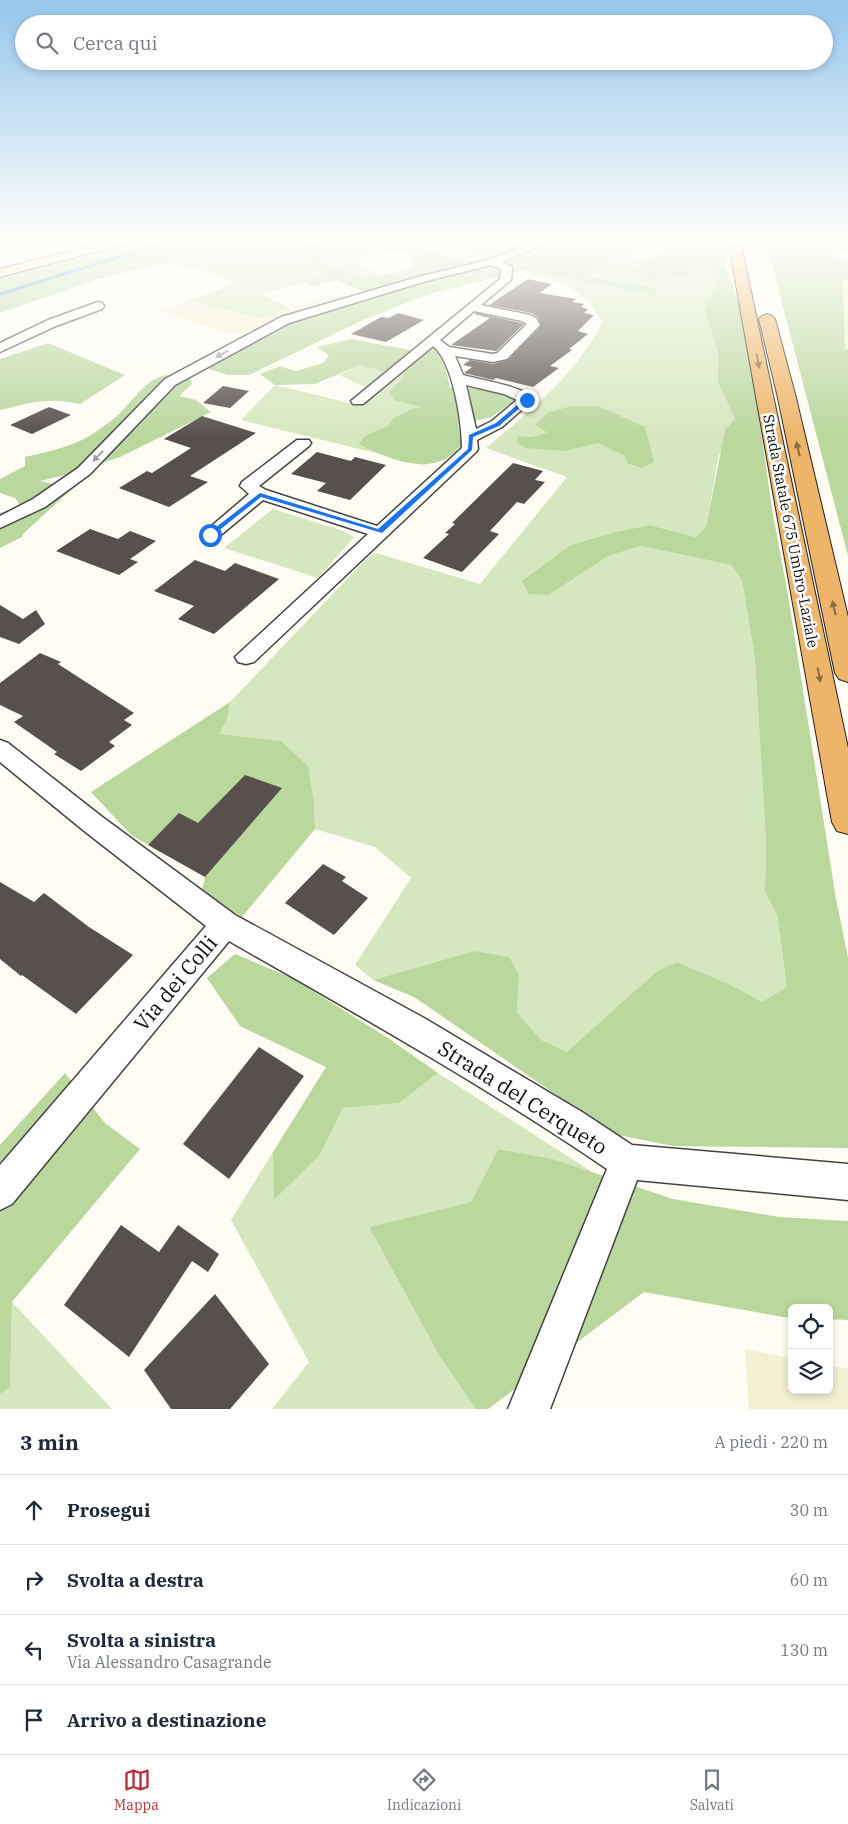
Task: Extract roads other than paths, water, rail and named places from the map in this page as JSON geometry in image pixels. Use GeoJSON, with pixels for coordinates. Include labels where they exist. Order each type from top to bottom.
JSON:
{"type":"FeatureCollection","features":[{"type":"Feature","properties":{"kind":"highway","name":"Strada Statale 675 Umbro-Laziale"},"geometry":{"type":"LineString","coordinates":[[747,306],[848,822]]}},
{"type":"Feature","properties":{"kind":"highway","name":"Strada Statale 675 Umbro-Laziale"},"geometry":{"type":"LineString","coordinates":[[764,306],[787,398],[848,673]]}},
{"type":"Feature","properties":{"kind":"street"},"geometry":{"type":"LineString","coordinates":[[0,348],[52,323],[98,306]]}},
{"type":"Feature","properties":{"kind":"street"},"geometry":{"type":"LineString","coordinates":[[0,523],[39,503],[84,471],[170,382],[285,320],[333,306]]}},
{"type":"Feature","properties":{"kind":"street"},"geometry":{"type":"LineString","coordinates":[[358,401],[438,345],[471,307],[526,318],[532,321],[534,325],[502,356],[494,358],[438,345]]}},
{"type":"Feature","properties":{"kind":"street"},"geometry":{"type":"LineString","coordinates":[[246,657],[470,449],[471,436],[456,378],[438,345]]}},
{"type":"Feature","properties":{"kind":"street"},"geometry":{"type":"LineString","coordinates":[[456,378],[508,391],[527,400],[498,424],[471,436]]}},
{"type":"Feature","properties":{"kind":"street"},"geometry":{"type":"LineString","coordinates":[[303,443],[248,486],[260,494],[379,532]]}},
{"type":"Feature","properties":{"kind":"street"},"geometry":{"type":"LineString","coordinates":[[210,535],[260,494]]}},
{"type":"Feature","properties":{"kind":"street","name":"Via dei Colli"},"geometry":{"type":"LineString","coordinates":[[0,749],[100,829],[225,924],[0,1192]]}},
{"type":"Feature","properties":{"kind":"street","name":"Strada del Cerqueto"},"geometry":{"type":"LineString","coordinates":[[225,924],[413,1029],[570,1124],[627,1162],[848,1182]]}},
{"type":"Feature","properties":{"kind":"street"},"geometry":{"type":"LineString","coordinates":[[529,1409],[627,1162]]}}]}
